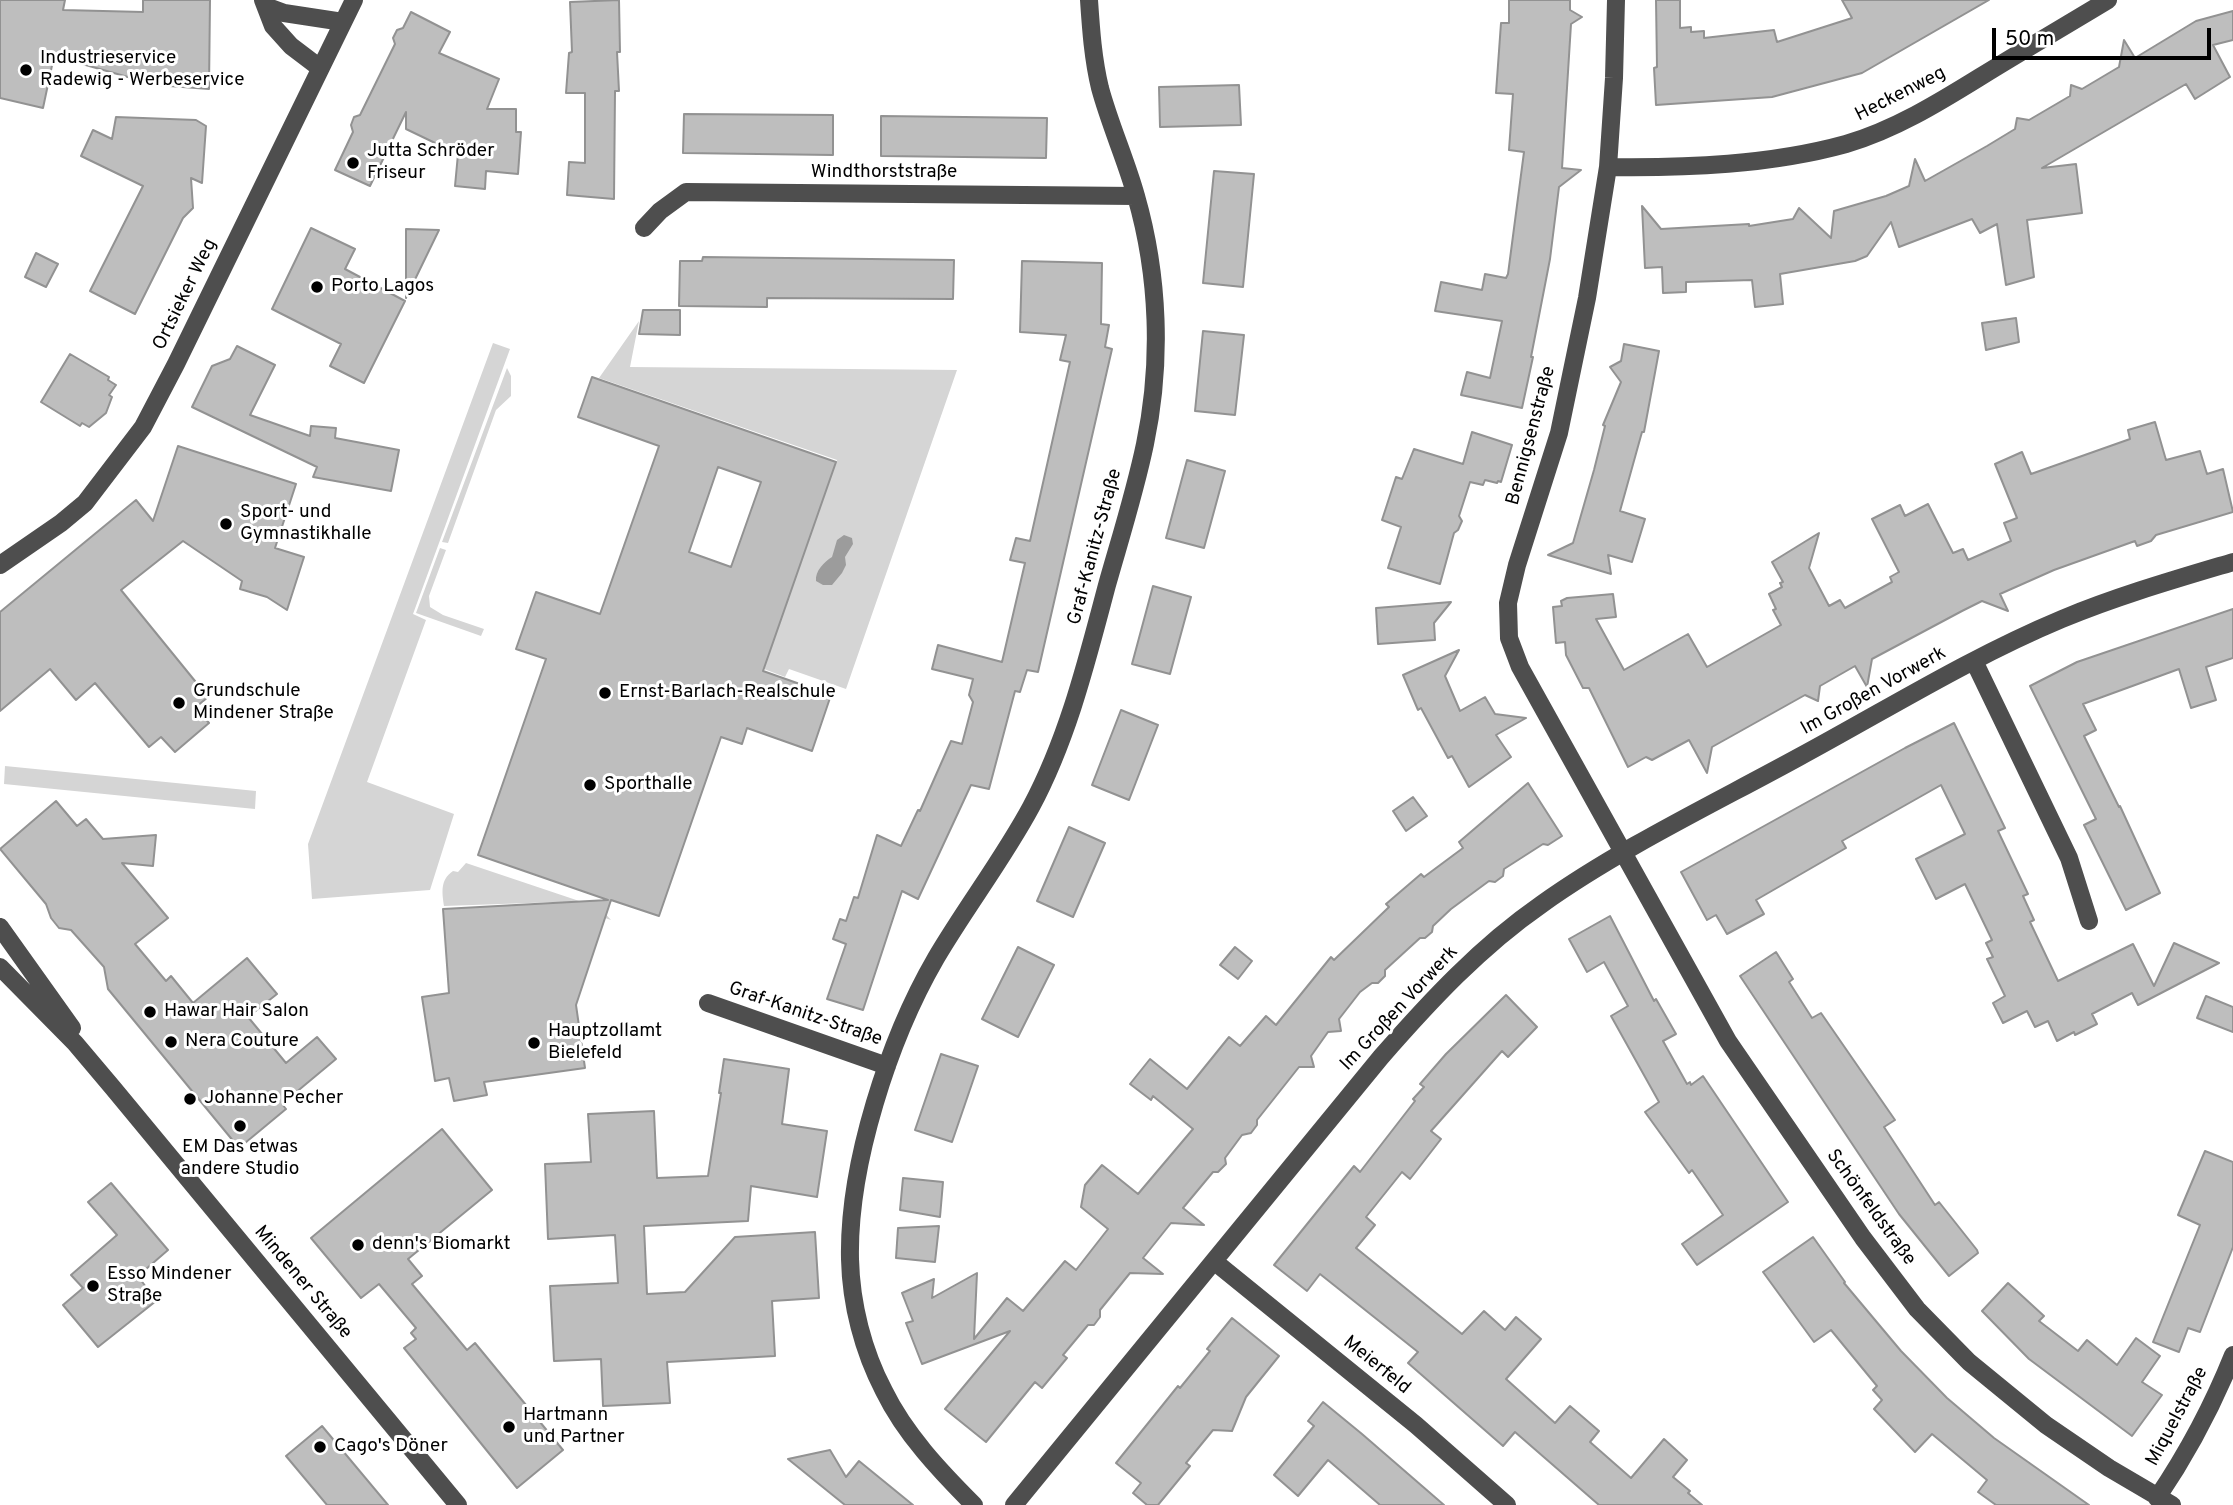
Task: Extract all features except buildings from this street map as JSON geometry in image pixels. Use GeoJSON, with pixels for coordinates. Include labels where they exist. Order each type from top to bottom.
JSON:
{"type":"FeatureCollection","features":[{"type":"Feature","properties":{"kind":"street","name":"Ortsieker Weg"},"geometry":{"type":"LineString","coordinates":[[0,565],[85,503],[143,427],[354,0]]}},
{"type":"Feature","properties":{"kind":"street","name":"Graf-Kanitz-Straße"},"geometry":{"type":"LineString","coordinates":[[974,1505],[905,1427],[883,1391],[855,1310],[850,1259],[854,1202],[866,1136],[887,1066],[902,1028],[934,961],[1031,807],[1057,750],[1080,686],[1145,443],[1157,346],[1154,291],[1136,196],[1100,88],[1091,39],[1089,0]]}},
{"type":"Feature","properties":{"kind":"street","name":"Bennigsenstraße"},"geometry":{"type":"LineString","coordinates":[[1616,0],[1608,167],[1587,298],[1559,433],[1517,565],[1508,603],[1509,638],[1520,667],[1623,854]]}},
{"type":"Feature","properties":{"kind":"street","name":"Heckenweg"},"geometry":{"type":"LineString","coordinates":[[1608,167],[1743,162],[1794,156],[1848,143],[1892,126],[1934,105],[2108,0]]}},
{"type":"Feature","properties":{"kind":"street"},"geometry":{"type":"LineString","coordinates":[[266,4],[284,13],[343,22]]}},
{"type":"Feature","properties":{"kind":"street"},"geometry":{"type":"LineString","coordinates":[[266,4],[273,26],[291,46],[320,68]]}},
{"type":"Feature","properties":{"kind":"street","name":"Windthorststraße"},"geometry":{"type":"LineString","coordinates":[[644,228],[660,211],[686,192],[1136,196]]}},
{"type":"Feature","properties":{"kind":"street","name":"Im Großen Vorwerk"},"geometry":{"type":"LineString","coordinates":[[1014,1505],[1381,1057],[1442,989],[1494,941],[1542,903],[1623,854],[1974,662],[2062,619],[2163,583],[2233,562]]}},
{"type":"Feature","properties":{"kind":"street","name":"Im Großen Vorwerk"},"geometry":{"type":"LineString","coordinates":[[1974,662],[2069,858],[2089,921]]}},
{"type":"Feature","properties":{"kind":"street","name":"Schönfeldstraße"},"geometry":{"type":"LineString","coordinates":[[1623,854],[1728,1041],[1863,1238],[1917,1309],[1969,1362],[2046,1426],[2165,1501]]}},
{"type":"Feature","properties":{"kind":"street","name":"Mindener Straße"},"geometry":{"type":"LineString","coordinates":[[0,927],[113,1088]]}},
{"type":"Feature","properties":{"kind":"street","name":"Mindener Straße"},"geometry":{"type":"LineString","coordinates":[[0,967],[75,1043],[458,1505]]}},
{"type":"Feature","properties":{"kind":"street","name":"Graf-Kanitz-Straße"},"geometry":{"type":"LineString","coordinates":[[708,1003],[887,1066]]}},
{"type":"Feature","properties":{"kind":"street","name":"Meierfeld"},"geometry":{"type":"LineString","coordinates":[[1215,1262],[1416,1425],[1507,1505]]}},
{"type":"Feature","properties":{"kind":"street","name":"Miquelstraße"},"geometry":{"type":"LineString","coordinates":[[2165,1501],[2181,1462],[2216,1398],[2233,1354]]}},
{"type":"Feature","properties":{"kind":"shaded area"},"geometry":{"type":"Polygon","coordinates":[[[639,321],[630,367],[957,370],[846,689],[789,669],[785,677],[764,669],[837,460],[599,378],[639,321]]]}},
{"type":"Feature","properties":{"kind":"shaded area"},"geometry":{"type":"Polygon","coordinates":[[[493,343],[510,349],[413,614],[426,620],[367,782],[454,814],[430,890],[312,899],[308,844],[493,343]]]}},
{"type":"Feature","properties":{"kind":"shaded area"},"geometry":{"type":"Polygon","coordinates":[[[507,368],[511,376],[511,396],[496,410],[448,543],[442,542],[507,368]]]}},
{"type":"Feature","properties":{"kind":"shaded area"},"geometry":{"type":"Polygon","coordinates":[[[844,535],[852,538],[853,544],[845,557],[846,565],[832,585],[823,585],[816,581],[817,574],[823,564],[832,557],[837,540],[844,535]]]}},
{"type":"Feature","properties":{"kind":"shaded area"},"geometry":{"type":"Polygon","coordinates":[[[440,548],[446,550],[429,596],[430,607],[443,615],[484,629],[481,636],[416,613],[440,548]]]}},
{"type":"Feature","properties":{"kind":"shaded area"},"geometry":{"type":"Polygon","coordinates":[[[5,766],[256,791],[255,809],[4,784],[5,766]]]}},
{"type":"Feature","properties":{"kind":"shaded area"},"geometry":{"type":"Polygon","coordinates":[[[466,863],[600,908],[611,920],[557,902],[444,906],[446,878],[453,871],[458,872],[466,863]]]}},
{"type":"Feature","properties":{"kind":"place","name":"Industrieservice Radewig - Werbeservice"},"geometry":{"type":"Point","coordinates":[26,70]}},
{"type":"Feature","properties":{"kind":"place","name":"Jutta Schröder Friseur"},"geometry":{"type":"Point","coordinates":[353,163]}},
{"type":"Feature","properties":{"kind":"place","name":"Porto Lagos"},"geometry":{"type":"Point","coordinates":[317,287]}},
{"type":"Feature","properties":{"kind":"place","name":"Sport- und Gymnastikhalle"},"geometry":{"type":"Point","coordinates":[226,524]}},
{"type":"Feature","properties":{"kind":"place","name":"Ernst-Barlach-Realschule"},"geometry":{"type":"Point","coordinates":[605,693]}},
{"type":"Feature","properties":{"kind":"place","name":"Grundschule Mindener Straße"},"geometry":{"type":"Point","coordinates":[179,703]}},
{"type":"Feature","properties":{"kind":"place","name":"Sporthalle"},"geometry":{"type":"Point","coordinates":[590,785]}},
{"type":"Feature","properties":{"kind":"place","name":"Hawar Hair Salon"},"geometry":{"type":"Point","coordinates":[150,1012]}},
{"type":"Feature","properties":{"kind":"place","name":"Nera Couture"},"geometry":{"type":"Point","coordinates":[171,1042]}},
{"type":"Feature","properties":{"kind":"place","name":"Hauptzollamt Bielefeld"},"geometry":{"type":"Point","coordinates":[534,1043]}},
{"type":"Feature","properties":{"kind":"place","name":"Johanne Pecher"},"geometry":{"type":"Point","coordinates":[190,1099]}},
{"type":"Feature","properties":{"kind":"place","name":"EM Das etwas andere Studio"},"geometry":{"type":"Point","coordinates":[240,1126]}},
{"type":"Feature","properties":{"kind":"place","name":"denn's Biomarkt"},"geometry":{"type":"Point","coordinates":[358,1245]}},
{"type":"Feature","properties":{"kind":"place","name":"Esso Mindener Straße"},"geometry":{"type":"Point","coordinates":[93,1286]}},
{"type":"Feature","properties":{"kind":"place","name":"Hartmann und Partner"},"geometry":{"type":"Point","coordinates":[509,1427]}},
{"type":"Feature","properties":{"kind":"place","name":"Cago's Döner"},"geometry":{"type":"Point","coordinates":[320,1447]}}]}
